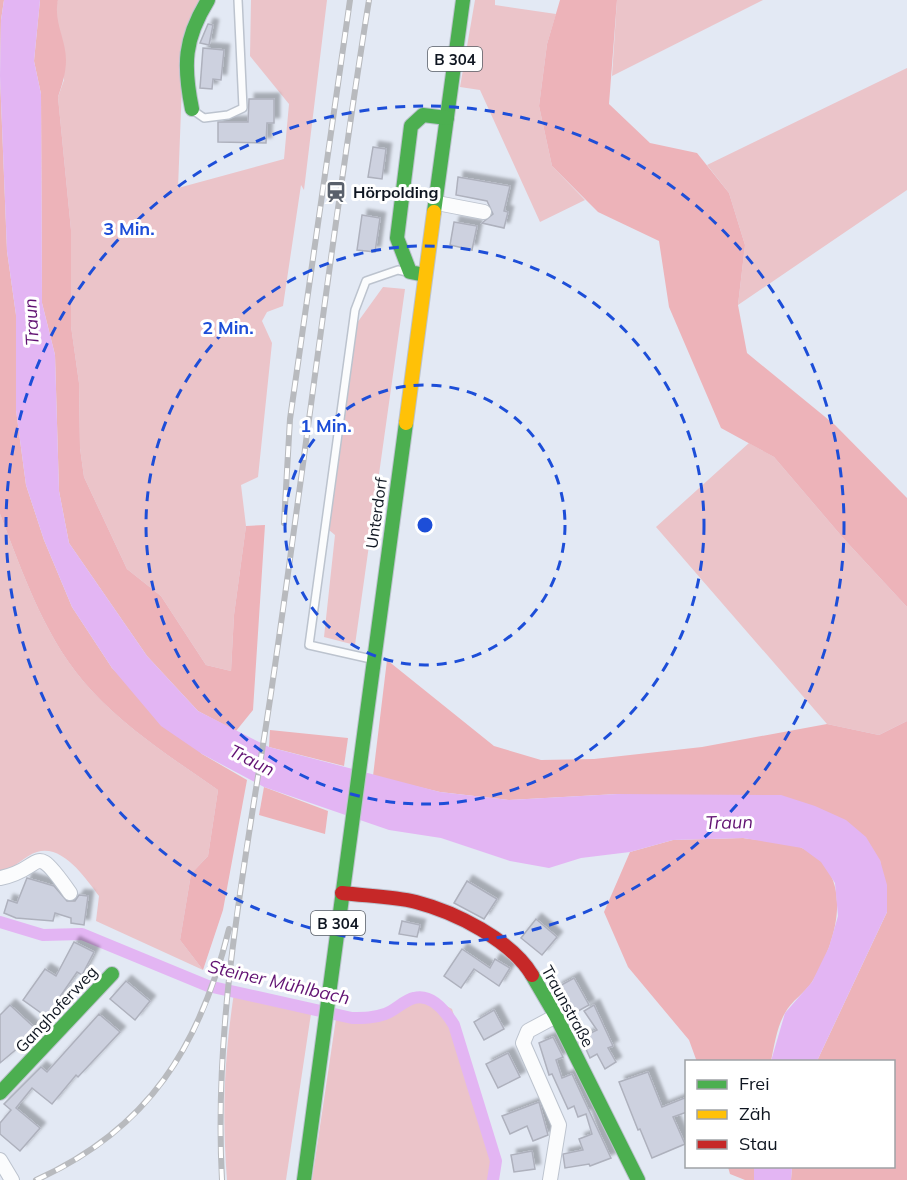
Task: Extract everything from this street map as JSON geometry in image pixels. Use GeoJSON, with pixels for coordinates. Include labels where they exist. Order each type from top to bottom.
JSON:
{"type":"FeatureCollection","features":[{"type":"Feature","properties":{"kind":"main road"},"geometry":{"type":"LineString","coordinates":[[192,109],[186,82],[186,54],[192,25],[208,0]]}},
{"type":"Feature","properties":{"kind":"main road","name":"Unterdorf"},"geometry":{"type":"LineString","coordinates":[[342,893],[463,0]]}},
{"type":"Feature","properties":{"kind":"main road"},"geometry":{"type":"LineString","coordinates":[[425,275],[410,272],[397,238],[411,126],[423,115],[447,118]]}},
{"type":"Feature","properties":{"kind":"main road","name":"Traunstraße"},"geometry":{"type":"LineString","coordinates":[[342,893],[414,902],[447,913],[502,943],[525,964],[556,1016],[638,1180]]}},
{"type":"Feature","properties":{"kind":"main road","name":"B 304"},"geometry":{"type":"LineString","coordinates":[[304,1180],[342,893]]}},
{"type":"Feature","properties":{"kind":"main road","name":"Ganghoferweg"},"geometry":{"type":"LineString","coordinates":[[0,1093],[112,974]]}},
{"type":"Feature","properties":{"kind":"street"},"geometry":{"type":"LineString","coordinates":[[437,203],[484,212]]}},
{"type":"Feature","properties":{"kind":"street"},"geometry":{"type":"LineString","coordinates":[[0,878],[35,861],[42,860],[52,867],[70,893]]}},
{"type":"Feature","properties":{"kind":"street"},"geometry":{"type":"LineString","coordinates":[[550,1180],[559,1125],[523,1043],[528,1031],[556,1016]]}},
{"type":"Feature","properties":{"kind":"street"},"geometry":{"type":"LineString","coordinates":[[0,1160],[12,1180]]}},
{"type":"Feature","properties":{"kind":"lane"},"geometry":{"type":"LineString","coordinates":[[192,109],[204,118],[228,115],[243,108],[238,0]]}},
{"type":"Feature","properties":{"kind":"lane"},"geometry":{"type":"LineString","coordinates":[[373,659],[309,645],[355,310],[366,281],[398,270],[410,272]]}},
{"type":"Feature","properties":{"kind":"shaded area"},"geometry":{"type":"Polygon","coordinates":[[[0,0],[4,0],[1,20],[0,76],[0,0]]]}},
{"type":"Feature","properties":{"kind":"shaded area"},"geometry":{"type":"Polygon","coordinates":[[[40,0],[58,0],[58,23],[66,60],[58,97],[71,230],[71,326],[79,383],[80,448],[84,477],[127,569],[161,596],[206,665],[231,671],[234,615],[246,526],[265,525],[253,710],[236,731],[198,711],[147,656],[69,543],[59,491],[55,355],[42,303],[41,94],[34,61],[40,0]]]}},
{"type":"Feature","properties":{"kind":"shaded area"},"geometry":{"type":"Polygon","coordinates":[[[58,0],[206,0],[184,33],[178,188],[284,159],[289,104],[250,56],[251,0],[327,0],[304,190],[301,185],[283,306],[267,312],[262,321],[272,343],[258,477],[241,485],[246,526],[234,615],[231,671],[206,665],[161,596],[127,569],[84,477],[80,448],[79,383],[71,326],[71,230],[58,97],[64,80],[55,10],[58,0]]]}},
{"type":"Feature","properties":{"kind":"shaded area"},"geometry":{"type":"Polygon","coordinates":[[[475,0],[495,0],[495,5],[556,14],[547,44],[539,106],[552,166],[585,200],[540,222],[480,90],[460,87],[475,0]]]}},
{"type":"Feature","properties":{"kind":"shaded area"},"geometry":{"type":"Polygon","coordinates":[[[560,0],[617,0],[609,104],[650,143],[697,153],[729,193],[745,245],[738,305],[747,353],[835,425],[907,498],[907,607],[844,539],[774,457],[721,428],[669,307],[659,241],[598,212],[552,166],[539,106],[547,44],[560,0]]]}},
{"type":"Feature","properties":{"kind":"shaded area"},"geometry":{"type":"Polygon","coordinates":[[[617,0],[763,0],[612,76],[617,0]]]}},
{"type":"Feature","properties":{"kind":"shaded area"},"geometry":{"type":"Polygon","coordinates":[[[907,68],[907,190],[738,305],[745,245],[729,193],[707,165],[907,68]]]}},
{"type":"Feature","properties":{"kind":"shaded area"},"geometry":{"type":"Polygon","coordinates":[[[0,76],[7,251],[16,315],[16,410],[26,485],[44,540],[72,607],[112,668],[202,754],[247,780],[223,910],[203,970],[180,940],[191,874],[208,856],[218,790],[152,744],[121,719],[76,672],[49,630],[0,514],[0,76]]]}},
{"type":"Feature","properties":{"kind":"shaded area"},"geometry":{"type":"Polygon","coordinates":[[[383,287],[405,289],[355,645],[324,637],[335,535],[329,530],[357,323],[383,287]]]}},
{"type":"Feature","properties":{"kind":"shaded area"},"geometry":{"type":"Polygon","coordinates":[[[749,443],[774,457],[844,539],[907,607],[907,721],[879,735],[827,724],[656,527],[749,443]]]}},
{"type":"Feature","properties":{"kind":"shaded area"},"geometry":{"type":"Polygon","coordinates":[[[0,514],[49,630],[76,672],[121,719],[152,744],[218,790],[208,856],[191,874],[180,940],[203,970],[96,921],[99,896],[73,865],[56,853],[37,852],[0,874],[0,514]]]}},
{"type":"Feature","properties":{"kind":"shaded area"},"geometry":{"type":"Polygon","coordinates":[[[387,660],[494,746],[541,760],[594,759],[702,747],[827,724],[879,735],[907,721],[907,1180],[791,1180],[792,1168],[895,1168],[895,1060],[817,1060],[887,912],[880,860],[617,794],[509,800],[440,792],[373,776],[387,660]]]}},
{"type":"Feature","properties":{"kind":"shaded area"},"geometry":{"type":"Polygon","coordinates":[[[270,730],[348,738],[344,766],[269,747],[270,730]]]}},
{"type":"Feature","properties":{"kind":"shaded area"},"geometry":{"type":"Polygon","coordinates":[[[264,787],[328,811],[325,834],[259,815],[264,787]]]}},
{"type":"Feature","properties":{"kind":"shaded area"},"geometry":{"type":"Polygon","coordinates":[[[743,838],[796,845],[819,859],[830,874],[836,891],[837,910],[829,948],[812,982],[782,1018],[771,1060],[696,1060],[689,1040],[628,967],[604,912],[630,852],[673,840],[743,838]]]}},
{"type":"Feature","properties":{"kind":"shaded area"},"geometry":{"type":"Polygon","coordinates":[[[234,993],[312,1007],[286,1180],[227,1180],[225,1086],[234,993]]]}},
{"type":"Feature","properties":{"kind":"shaded area"},"geometry":{"type":"Polygon","coordinates":[[[424,994],[452,1009],[499,1163],[492,1180],[312,1180],[337,1012],[380,1014],[407,997],[424,994]]]}},
{"type":"Feature","properties":{"kind":"shaded area"},"geometry":{"type":"Polygon","coordinates":[[[728,1168],[754,1168],[754,1180],[745,1180],[730,1174],[728,1168]]]}},
{"type":"Feature","properties":{"kind":"water","name":"Traun"},"geometry":{"type":"Polygon","coordinates":[[[4,0],[40,0],[34,61],[41,94],[42,303],[55,355],[59,491],[69,543],[147,656],[198,711],[269,747],[440,792],[509,800],[617,794],[781,795],[815,806],[846,820],[866,837],[880,860],[887,885],[887,912],[817,1060],[771,1060],[785,1013],[812,982],[829,947],[838,916],[835,883],[821,862],[802,848],[743,838],[673,840],[630,852],[581,858],[549,868],[510,861],[441,838],[389,830],[264,787],[202,754],[161,726],[112,668],[72,607],[44,540],[26,485],[16,410],[16,315],[7,251],[0,76],[1,20],[4,0]]]}},
{"type":"Feature","properties":{"kind":"water"},"geometry":{"type":"Polygon","coordinates":[[[754,1168],[792,1168],[791,1180],[754,1180],[754,1168]]]}},
{"type":"Feature","properties":{"kind":"building"},"geometry":{"type":"Polygon","coordinates":[[[208,24],[213,25],[209,45],[200,43],[208,24]]]}},
{"type":"Feature","properties":{"kind":"building"},"geometry":{"type":"Polygon","coordinates":[[[203,48],[224,50],[221,80],[213,79],[212,89],[200,88],[203,48]]]}},
{"type":"Feature","properties":{"kind":"building"},"geometry":{"type":"Polygon","coordinates":[[[249,99],[274,99],[274,123],[267,123],[266,143],[218,142],[218,122],[248,122],[249,99]]]}},
{"type":"Feature","properties":{"kind":"building","name":"Hörpolding"},"geometry":{"type":"Polygon","coordinates":[[[373,147],[386,149],[382,179],[368,177],[373,147]]]}},
{"type":"Feature","properties":{"kind":"building"},"geometry":{"type":"Polygon","coordinates":[[[458,177],[510,186],[504,211],[508,212],[504,228],[482,223],[493,214],[487,201],[456,195],[458,177]]]}},
{"type":"Feature","properties":{"kind":"building"},"geometry":{"type":"Polygon","coordinates":[[[362,215],[380,218],[375,252],[357,250],[362,215]]]}},
{"type":"Feature","properties":{"kind":"building"},"geometry":{"type":"Polygon","coordinates":[[[454,222],[477,226],[472,250],[450,245],[454,222]]]}},
{"type":"Feature","properties":{"kind":"building"},"geometry":{"type":"Polygon","coordinates":[[[27,878],[54,886],[67,901],[75,901],[79,895],[88,896],[84,925],[71,923],[71,918],[55,913],[53,921],[16,918],[4,913],[8,900],[17,903],[27,878]]]}},
{"type":"Feature","properties":{"kind":"building"},"geometry":{"type":"Polygon","coordinates":[[[467,881],[497,899],[484,919],[454,903],[467,881]]]}},
{"type":"Feature","properties":{"kind":"building"},"geometry":{"type":"Polygon","coordinates":[[[536,919],[557,937],[542,955],[521,938],[536,919]]]}},
{"type":"Feature","properties":{"kind":"building"},"geometry":{"type":"Polygon","coordinates":[[[402,921],[420,925],[417,937],[399,934],[402,921]]]}},
{"type":"Feature","properties":{"kind":"building"},"geometry":{"type":"Polygon","coordinates":[[[74,942],[94,952],[82,975],[77,972],[57,1001],[62,1004],[51,1020],[23,1000],[45,969],[56,976],[74,942]]]}},
{"type":"Feature","properties":{"kind":"building"},"geometry":{"type":"Polygon","coordinates":[[[462,949],[490,968],[495,959],[510,968],[499,986],[474,969],[461,988],[444,976],[462,949]]]}},
{"type":"Feature","properties":{"kind":"building"},"geometry":{"type":"Polygon","coordinates":[[[574,978],[589,1005],[571,1015],[556,988],[574,978]]]}},
{"type":"Feature","properties":{"kind":"building"},"geometry":{"type":"Polygon","coordinates":[[[126,981],[150,1001],[135,1020],[110,999],[126,981]]]}},
{"type":"Feature","properties":{"kind":"building"},"geometry":{"type":"Polygon","coordinates":[[[10,1005],[38,1031],[0,1063],[0,1015],[10,1005]]]}},
{"type":"Feature","properties":{"kind":"building"},"geometry":{"type":"Polygon","coordinates":[[[594,1005],[613,1046],[608,1048],[616,1062],[605,1069],[597,1054],[590,1058],[581,1038],[597,1030],[584,1011],[594,1005]]]}},
{"type":"Feature","properties":{"kind":"building"},"geometry":{"type":"Polygon","coordinates":[[[494,1010],[504,1029],[484,1040],[474,1022],[494,1010]]]}},
{"type":"Feature","properties":{"kind":"building"},"geometry":{"type":"Polygon","coordinates":[[[99,1014],[120,1032],[78,1077],[76,1075],[52,1104],[32,1088],[16,1108],[40,1128],[20,1151],[0,1134],[0,1123],[11,1110],[4,1104],[41,1067],[47,1072],[99,1014]]]}},
{"type":"Feature","properties":{"kind":"building"},"geometry":{"type":"Polygon","coordinates":[[[553,1037],[563,1057],[556,1060],[562,1078],[572,1074],[611,1158],[590,1166],[589,1164],[565,1168],[563,1154],[583,1150],[579,1139],[592,1134],[586,1114],[578,1117],[574,1106],[568,1109],[552,1074],[549,1075],[539,1043],[553,1037]]]}},
{"type":"Feature","properties":{"kind":"building"},"geometry":{"type":"Polygon","coordinates":[[[508,1053],[520,1077],[498,1088],[486,1064],[508,1053]]]}},
{"type":"Feature","properties":{"kind":"building"},"geometry":{"type":"Polygon","coordinates":[[[648,1072],[662,1107],[685,1098],[685,1113],[673,1117],[685,1144],[652,1158],[619,1082],[648,1072]]]}},
{"type":"Feature","properties":{"kind":"building"},"geometry":{"type":"Polygon","coordinates":[[[539,1102],[548,1135],[533,1141],[527,1126],[510,1134],[502,1116],[539,1102]]]}},
{"type":"Feature","properties":{"kind":"building"},"geometry":{"type":"Polygon","coordinates":[[[532,1151],[535,1169],[514,1172],[511,1155],[532,1151]]]}},
{"type":"Feature","properties":{"kind":"waterway","name":"Steiner Mühlbach"},"geometry":{"type":"LineString","coordinates":[[0,922],[43,935],[82,934],[208,986],[352,1018],[389,1013],[414,998],[427,998],[443,1009],[454,1025],[496,1161],[493,1180]]}},
{"type":"Feature","properties":{"kind":"railway"},"geometry":{"type":"LineString","coordinates":[[284,523],[290,419],[350,0]]}},
{"type":"Feature","properties":{"kind":"railway"},"geometry":{"type":"LineString","coordinates":[[222,1180],[222,1058],[234,936],[271,693],[369,0]]}},
{"type":"Feature","properties":{"kind":"railway"},"geometry":{"type":"LineString","coordinates":[[36,1180],[76,1159],[110,1136],[139,1109],[164,1079],[185,1046],[202,1010],[217,971],[229,929]]}},
{"type":"Feature","properties":{"kind":"traffic: fast"},"geometry":{"type":"LineString","coordinates":[[192,109],[187,79],[188,53],[194,27],[208,0]]}},
{"type":"Feature","properties":{"kind":"traffic: fast"},"geometry":{"type":"LineString","coordinates":[[434,212],[463,0]]}},
{"type":"Feature","properties":{"kind":"traffic: fast"},"geometry":{"type":"LineString","coordinates":[[425,275],[410,272],[397,238],[411,126],[423,115],[447,118]]}},
{"type":"Feature","properties":{"kind":"traffic: fast"},"geometry":{"type":"LineString","coordinates":[[304,1180],[406,423]]}},
{"type":"Feature","properties":{"kind":"traffic: fast"},"geometry":{"type":"LineString","coordinates":[[0,1093],[112,974]]}},
{"type":"Feature","properties":{"kind":"traffic: fast"},"geometry":{"type":"LineString","coordinates":[[532,975],[556,1016],[638,1180]]}},
{"type":"Feature","properties":{"kind":"traffic: slow"},"geometry":{"type":"LineString","coordinates":[[406,423],[434,212]]}},
{"type":"Feature","properties":{"kind":"traffic: jam"},"geometry":{"type":"LineString","coordinates":[[342,893],[407,900],[448,913],[481,929],[511,950],[532,975]]}},
{"type":"Feature","properties":{"kind":"place","name":"Hörpolding"},"geometry":{"type":"Point","coordinates":[336,192]}}]}
